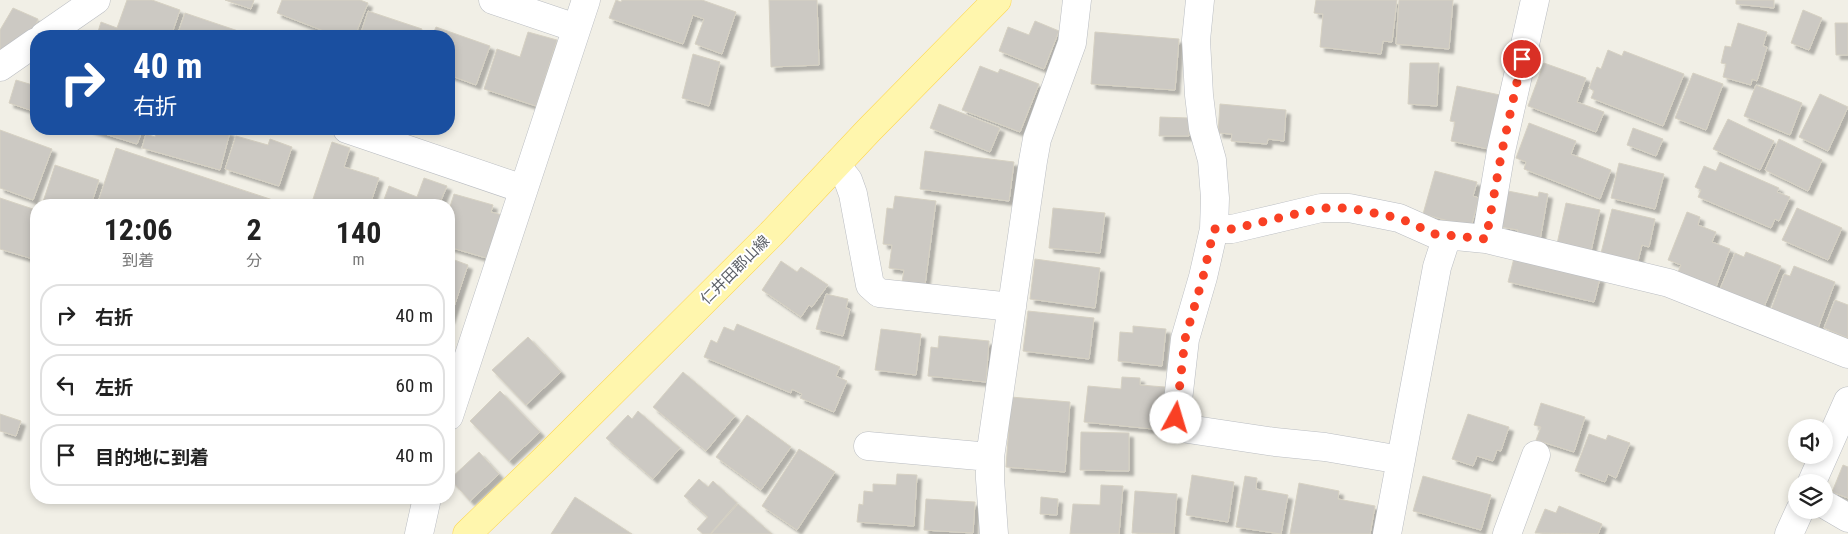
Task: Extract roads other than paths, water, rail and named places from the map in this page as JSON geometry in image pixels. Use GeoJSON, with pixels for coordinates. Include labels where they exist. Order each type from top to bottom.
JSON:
{"type":"FeatureCollection","features":[{"type":"Feature","properties":{"kind":"main road","name":"仁井田郡山線"},"geometry":{"type":"LineString","coordinates":[[467,534],[757,248],[997,0]]}},
{"type":"Feature","properties":{"kind":"street"},"geometry":{"type":"LineString","coordinates":[[59,30],[96,0]]}},
{"type":"Feature","properties":{"kind":"street"},"geometry":{"type":"LineString","coordinates":[[493,0],[576,28]]}},
{"type":"Feature","properties":{"kind":"street"},"geometry":{"type":"LineString","coordinates":[[455,398],[586,0]]}},
{"type":"Feature","properties":{"kind":"street"},"geometry":{"type":"LineString","coordinates":[[994,534],[990,457],[1037,139],[1072,44],[1077,0]]}},
{"type":"Feature","properties":{"kind":"street"},"geometry":{"type":"LineString","coordinates":[[1200,0],[1196,40],[1199,95],[1203,128],[1212,160],[1215,198],[1214,229],[1203,277],[1185,339],[1176,418],[1188,429],[1326,447],[1401,460]]}},
{"type":"Feature","properties":{"kind":"street"},"geometry":{"type":"LineString","coordinates":[[1486,239],[1502,151],[1535,0]]}},
{"type":"Feature","properties":{"kind":"street"},"geometry":{"type":"LineString","coordinates":[[0,67],[30,49]]}},
{"type":"Feature","properties":{"kind":"street"},"geometry":{"type":"LineString","coordinates":[[365,135],[523,189]]}},
{"type":"Feature","properties":{"kind":"street"},"geometry":{"type":"LineString","coordinates":[[836,165],[848,180],[853,194],[870,285],[879,292],[1012,307]]}},
{"type":"Feature","properties":{"kind":"street"},"geometry":{"type":"LineString","coordinates":[[1214,229],[1232,229],[1321,208],[1349,208],[1399,218],[1435,234],[1486,239],[1669,283],[1848,354]]}},
{"type":"Feature","properties":{"kind":"street"},"geometry":{"type":"LineString","coordinates":[[1388,534],[1437,267],[1447,236]]}},
{"type":"Feature","properties":{"kind":"street"},"geometry":{"type":"LineString","coordinates":[[1816,474],[1848,401]]}},
{"type":"Feature","properties":{"kind":"street"},"geometry":{"type":"LineString","coordinates":[[868,446],[990,457]]}},
{"type":"Feature","properties":{"kind":"street"},"geometry":{"type":"LineString","coordinates":[[1507,534],[1536,455]]}},
{"type":"Feature","properties":{"kind":"street"},"geometry":{"type":"LineString","coordinates":[[419,534],[426,504]]}},
{"type":"Feature","properties":{"kind":"street"},"geometry":{"type":"LineString","coordinates":[[1833,509],[1848,518]]}},
{"type":"Feature","properties":{"kind":"street"},"geometry":{"type":"LineString","coordinates":[[1789,534],[1796,519]]}}]}
